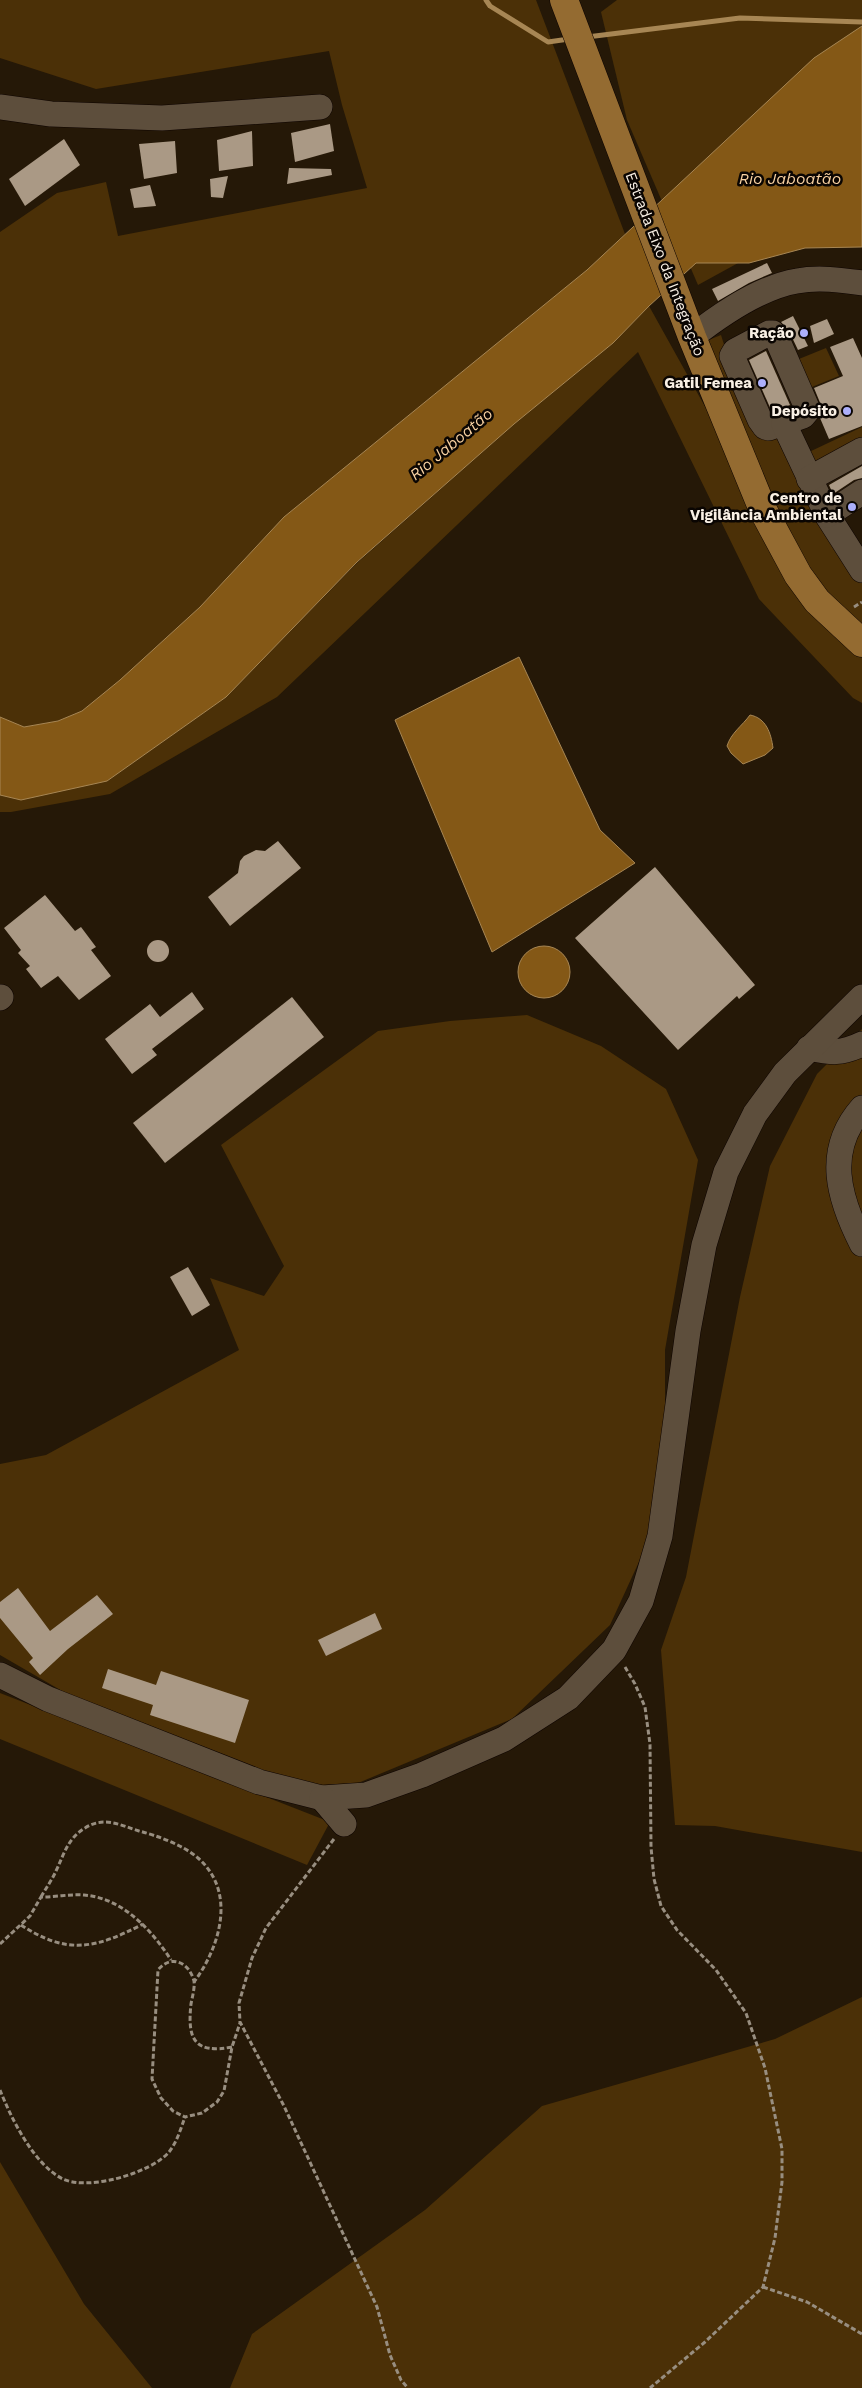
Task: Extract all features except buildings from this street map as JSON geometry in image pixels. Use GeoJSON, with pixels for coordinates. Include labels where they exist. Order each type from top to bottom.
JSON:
{"type":"FeatureCollection","features":[{"type":"Feature","properties":{"kind":"main road","name":"Estrada Eixo da Integração"},"geometry":{"type":"LineString","coordinates":[[565,4],[689,328],[763,510],[798,575],[817,602],[862,643]]}},
{"type":"Feature","properties":{"kind":"street"},"geometry":{"type":"LineString","coordinates":[[0,107],[51,114],[162,118],[320,107]]}},
{"type":"Feature","properties":{"kind":"street"},"geometry":{"type":"LineString","coordinates":[[689,328],[716,318],[750,299],[786,283],[820,279],[862,283]]}},
{"type":"Feature","properties":{"kind":"street"},"geometry":{"type":"LineString","coordinates":[[784,424],[827,515],[862,570]]}},
{"type":"Feature","properties":{"kind":"street"},"geometry":{"type":"LineString","coordinates":[[809,479],[862,450]]}},
{"type":"Feature","properties":{"kind":"street"},"geometry":{"type":"LineString","coordinates":[[827,515],[862,492]]}},
{"type":"Feature","properties":{"kind":"street"},"geometry":{"type":"LineString","coordinates":[[0,1675],[48,1698],[259,1782],[322,1798],[366,1795],[422,1775],[504,1739],[568,1698],[614,1650],[641,1600],[660,1536],[688,1331],[704,1245],[726,1172],[755,1114],[785,1073],[862,997]]}},
{"type":"Feature","properties":{"kind":"street"},"geometry":{"type":"LineString","coordinates":[[809,1048],[832,1053],[846,1052],[862,1044]]}},
{"type":"Feature","properties":{"kind":"street"},"geometry":{"type":"LineString","coordinates":[[862,1108],[855,1116],[841,1144],[837,1170],[843,1200],[862,1244]]}},
{"type":"Feature","properties":{"kind":"street"},"geometry":{"type":"LineString","coordinates":[[322,1798],[344,1824]]}},
{"type":"Feature","properties":{"kind":"path"},"geometry":{"type":"LineString","coordinates":[[614,1650],[635,1684],[644,1707],[650,1744],[651,1848],[654,1879],[661,1906],[677,1930],[710,1964],[746,2013],[755,2034],[765,2068],[782,2149],[782,2182],[775,2238],[763,2286],[705,2342],[650,2388]]}},
{"type":"Feature","properties":{"kind":"path"},"geometry":{"type":"LineString","coordinates":[[0,1944],[30,1916],[73,1837],[93,1823],[110,1822],[173,1843],[198,1858],[211,1875],[222,1901],[222,1913],[215,1944],[206,1965],[194,1982],[190,2025],[194,2039],[200,2047],[208,2050],[232,2047]]}},
{"type":"Feature","properties":{"kind":"path"},"geometry":{"type":"LineString","coordinates":[[171,1960],[158,1970],[152,2078],[161,2098],[173,2111],[185,2117],[202,2113],[218,2102],[224,2090],[232,2047],[240,2022],[239,2004],[252,1958],[266,1928],[323,1855],[344,1824]]}},
{"type":"Feature","properties":{"kind":"path"},"geometry":{"type":"LineString","coordinates":[[41,1897],[83,1895],[102,1898],[120,1907],[143,1924],[160,1943],[171,1960],[183,1963],[194,1982]]}},
{"type":"Feature","properties":{"kind":"path"},"geometry":{"type":"LineString","coordinates":[[20,1924],[52,1942],[71,1946],[96,1943],[118,1937],[143,1924]]}},
{"type":"Feature","properties":{"kind":"path"},"geometry":{"type":"LineString","coordinates":[[240,2022],[284,2106],[373,2298],[390,2355],[408,2388]]}},
{"type":"Feature","properties":{"kind":"path"},"geometry":{"type":"LineString","coordinates":[[0,2090],[9,2113],[43,2164],[63,2179],[90,2184],[138,2171],[155,2162],[169,2152],[179,2135],[185,2117]]}},
{"type":"Feature","properties":{"kind":"path"},"geometry":{"type":"LineString","coordinates":[[763,2286],[807,2302],[862,2334]]}},
{"type":"Feature","properties":{"kind":"shaded area"},"geometry":{"type":"Polygon","coordinates":[[[0,0],[536,0],[625,234],[587,270],[284,517],[200,607],[120,680],[82,711],[58,721],[24,727],[0,717],[0,232],[57,193],[106,182],[118,236],[367,188],[342,105],[329,51],[96,89],[0,58],[0,0]]]}},
{"type":"Feature","properties":{"kind":"shaded area"},"geometry":{"type":"Polygon","coordinates":[[[617,0],[862,0],[862,195],[698,285],[627,120],[601,12],[617,0]]]}},
{"type":"Feature","properties":{"kind":"shaded area"},"geometry":{"type":"Polygon","coordinates":[[[649,306],[782,545],[862,643],[862,703],[853,698],[759,599],[638,352],[277,697],[110,794],[11,812],[0,812],[0,794],[107,781],[226,697],[357,563],[514,424],[613,343],[649,306]]]}},
{"type":"Feature","properties":{"kind":"shaded area"},"geometry":{"type":"Polygon","coordinates":[[[721,335],[727,354],[862,580],[862,628],[830,600],[791,539],[701,343],[721,335]]]}},
{"type":"Feature","properties":{"kind":"shaded area"},"geometry":{"type":"Polygon","coordinates":[[[826,348],[839,376],[807,389],[794,361],[826,348]]]}},
{"type":"Feature","properties":{"kind":"shaded area"},"geometry":{"type":"Polygon","coordinates":[[[862,427],[862,448],[816,474],[809,452],[862,427]]]}},
{"type":"Feature","properties":{"kind":"shaded area"},"geometry":{"type":"Polygon","coordinates":[[[527,1015],[601,1046],[666,1089],[698,1160],[665,1350],[665,1505],[610,1625],[512,1719],[358,1783],[278,1787],[69,1695],[0,1655],[0,1464],[46,1455],[239,1350],[210,1278],[264,1296],[284,1266],[221,1145],[378,1031],[450,1021],[527,1015]]]}},
{"type":"Feature","properties":{"kind":"shaded area"},"geometry":{"type":"Polygon","coordinates":[[[862,1029],[862,1852],[715,1826],[675,1825],[661,1650],[686,1577],[740,1297],[770,1166],[817,1074],[862,1029]]]}},
{"type":"Feature","properties":{"kind":"shaded area"},"geometry":{"type":"Polygon","coordinates":[[[0,1693],[330,1822],[307,1865],[0,1739],[0,1693]]]}},
{"type":"Feature","properties":{"kind":"shaded area"},"geometry":{"type":"Polygon","coordinates":[[[862,1997],[862,2388],[230,2388],[252,2334],[425,2210],[542,2106],[775,2039],[862,1997]]]}},
{"type":"Feature","properties":{"kind":"shaded area"},"geometry":{"type":"Polygon","coordinates":[[[0,2162],[84,2304],[152,2388],[0,2388],[0,2162]]]}},
{"type":"Feature","properties":{"kind":"water","name":"Rio Jaboatão"},"geometry":{"type":"Polygon","coordinates":[[[862,26],[862,247],[805,248],[749,263],[696,263],[649,306],[613,343],[514,424],[357,562],[226,697],[107,781],[21,800],[0,795],[0,717],[24,727],[58,721],[82,711],[120,680],[200,607],[284,517],[587,270],[814,58],[862,26]]]}},
{"type":"Feature","properties":{"kind":"water"},"geometry":{"type":"Polygon","coordinates":[[[519,657],[600,830],[635,863],[492,952],[395,720],[519,657]]]}},
{"type":"Feature","properties":{"kind":"water"},"geometry":{"type":"Polygon","coordinates":[[[750,715],[760,719],[767,727],[773,748],[765,755],[743,764],[731,753],[727,746],[734,733],[750,715]]]}},
{"type":"Feature","properties":{"kind":"water"},"geometry":{"type":"Polygon","coordinates":[[[539,946],[549,946],[563,953],[570,967],[570,977],[563,991],[549,998],[539,998],[529,994],[522,987],[518,977],[518,967],[522,957],[529,950],[539,946]]]}},
{"type":"Feature","properties":{"kind":"waterway"},"geometry":{"type":"LineString","coordinates":[[486,0],[490,6],[548,42],[569,39]]}},
{"type":"Feature","properties":{"kind":"waterway"},"geometry":{"type":"LineString","coordinates":[[587,37],[740,18],[862,22]]}},
{"type":"Feature","properties":{"kind":"place","name":"Ração"},"geometry":{"type":"Point","coordinates":[804,333]}},
{"type":"Feature","properties":{"kind":"place","name":"Gatil Femea"},"geometry":{"type":"Point","coordinates":[762,383]}},
{"type":"Feature","properties":{"kind":"place","name":"Depósito"},"geometry":{"type":"Point","coordinates":[847,411]}},
{"type":"Feature","properties":{"kind":"place","name":"Centro de Vigilância Ambiental"},"geometry":{"type":"Point","coordinates":[852,507]}}]}
